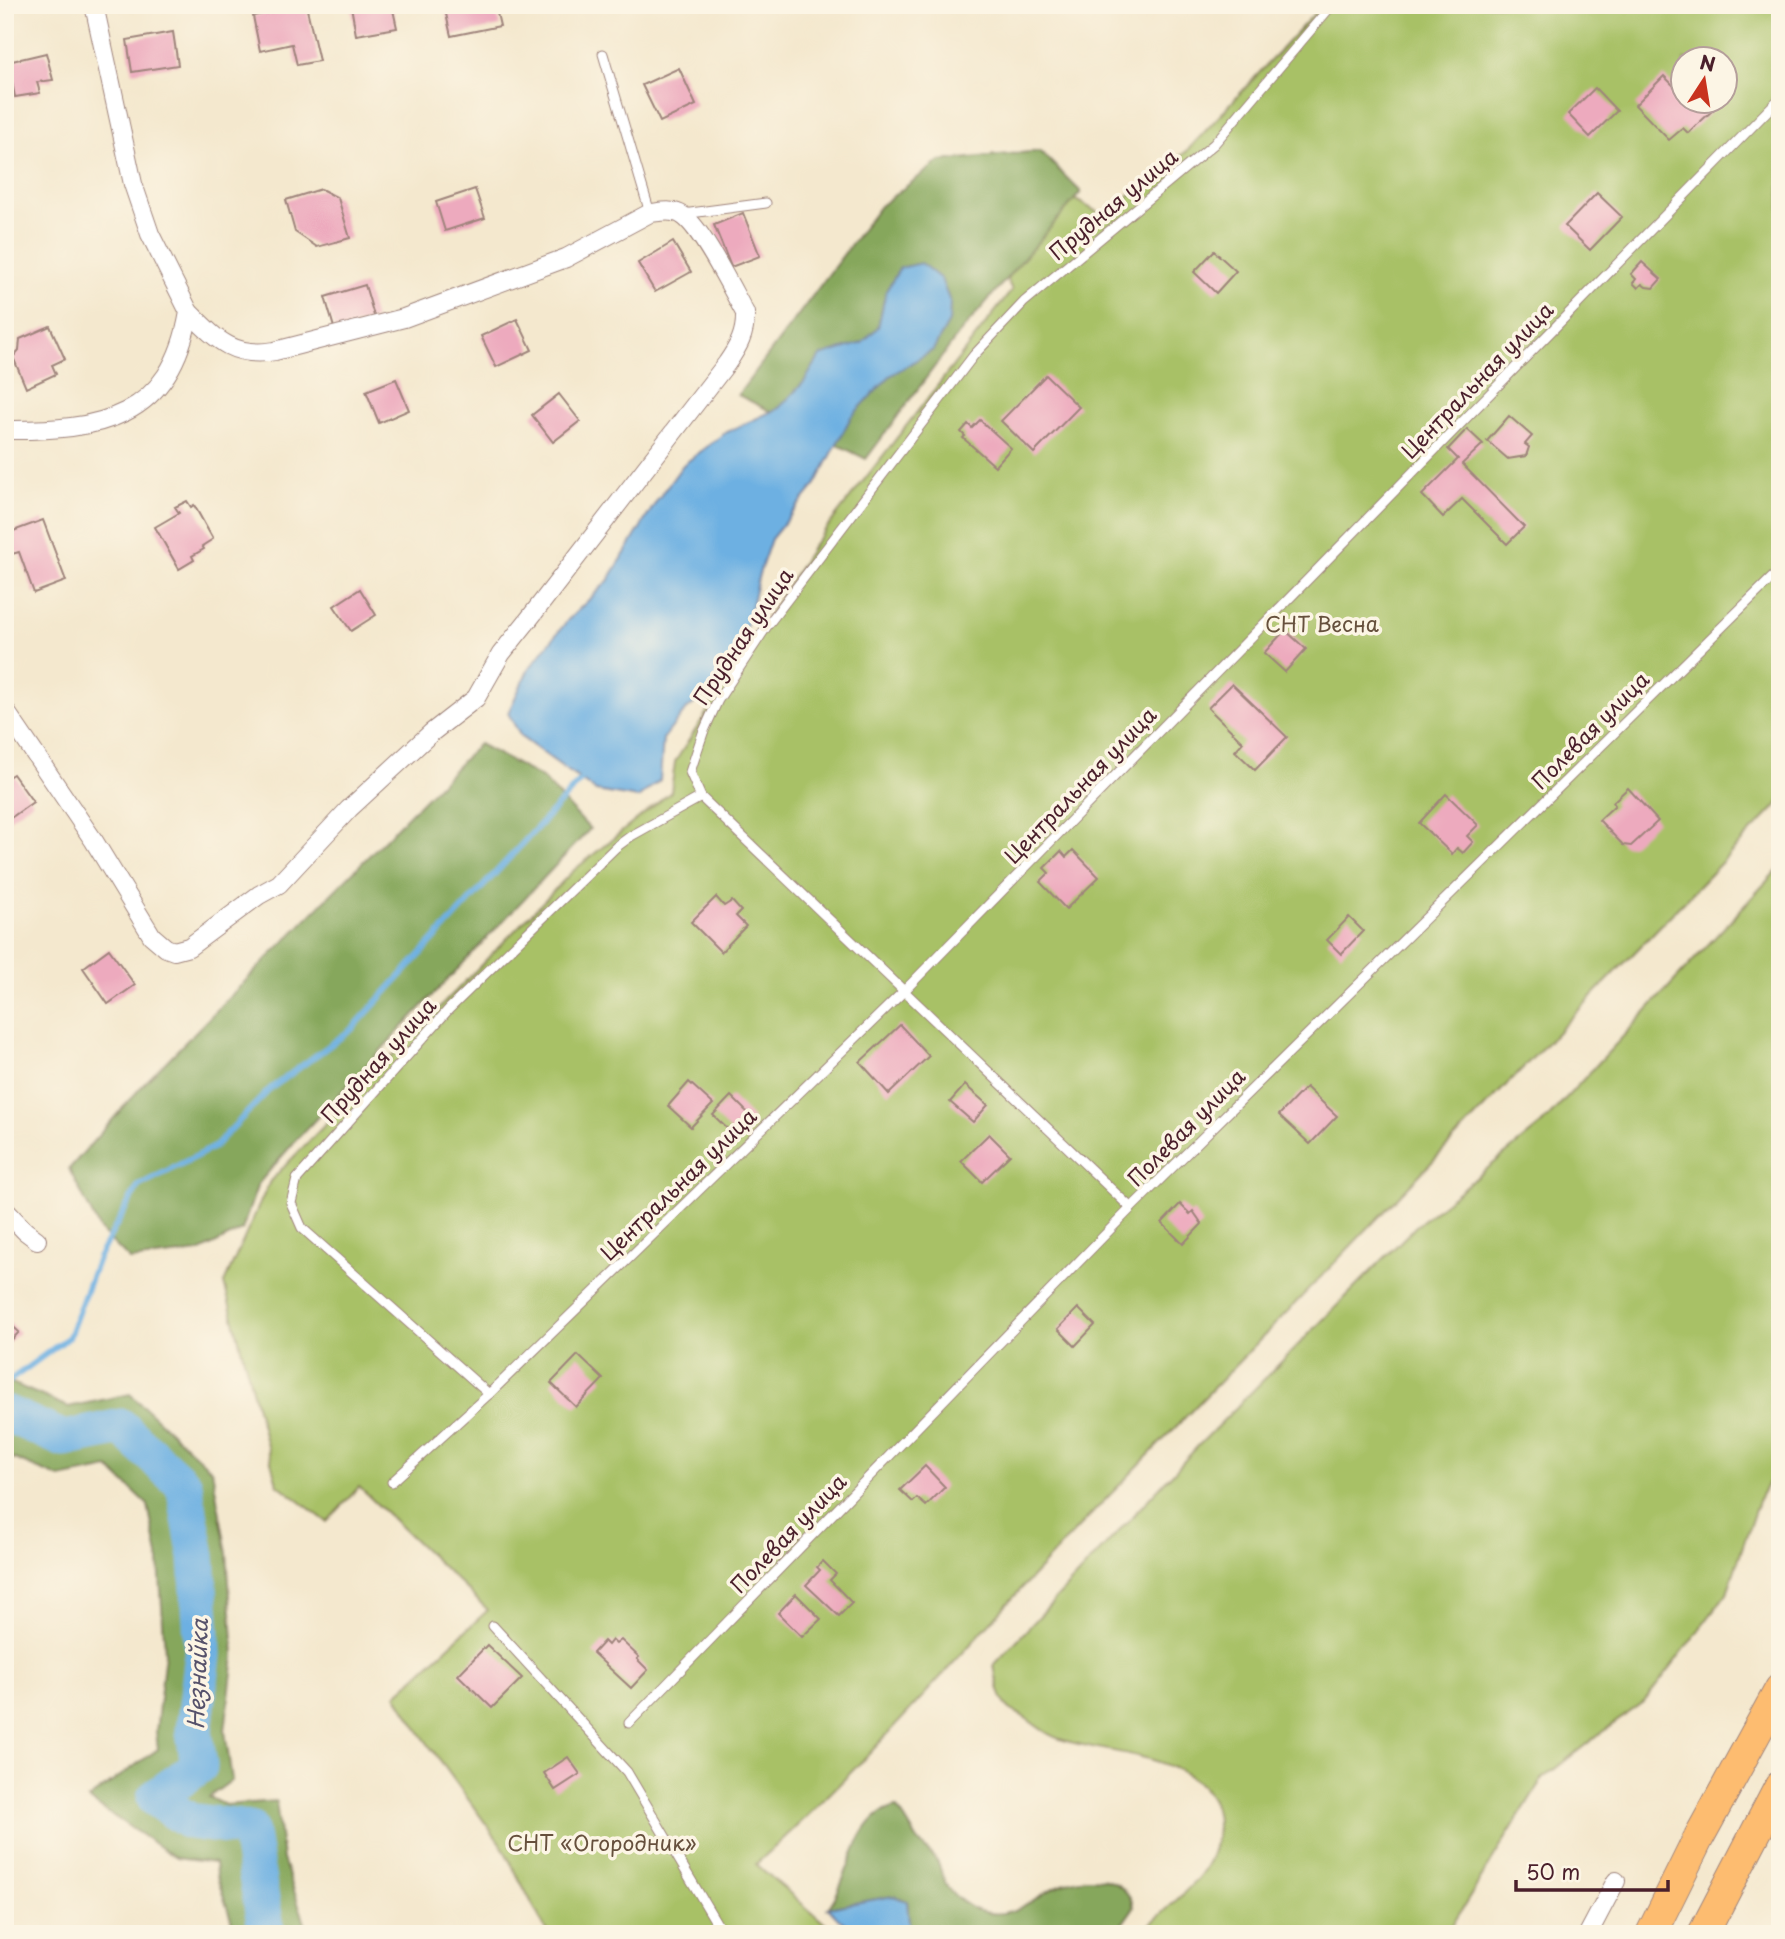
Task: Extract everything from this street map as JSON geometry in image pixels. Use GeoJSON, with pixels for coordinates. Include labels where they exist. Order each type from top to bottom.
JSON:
{"type":"FeatureCollection","features":[{"type":"Feature","properties":{"kind":"main road"},"geometry":{"type":"LineString","coordinates":[[1651,1934],[1699,1837],[1780,1689]]}},
{"type":"Feature","properties":{"kind":"main road"},"geometry":{"type":"LineString","coordinates":[[1703,1934],[1780,1786]]}},
{"type":"Feature","properties":{"kind":"street"},"geometry":{"type":"LineString","coordinates":[[5,710],[93,841],[152,936],[174,951],[189,947],[259,895],[279,884],[349,809],[440,726],[477,698],[514,635],[741,344],[746,323],[745,313],[695,228],[681,214],[662,211],[650,213],[566,258],[404,318],[275,351],[259,354],[241,352],[219,340],[189,312],[150,234],[133,184],[94,5]]}},
{"type":"Feature","properties":{"kind":"street"},"geometry":{"type":"LineString","coordinates":[[5,429],[50,429],[98,424],[140,403],[154,393],[178,358],[189,312]]}},
{"type":"Feature","properties":{"kind":"street"},"geometry":{"type":"LineString","coordinates":[[5,1210],[37,1240]]}},
{"type":"Feature","properties":{"kind":"street"},"geometry":{"type":"LineString","coordinates":[[1588,1934],[1616,1881]]}},
{"type":"Feature","properties":{"kind":"lane","name":"Прудная улица"},"geometry":{"type":"LineString","coordinates":[[489,1394],[302,1228],[291,1203],[297,1180],[449,1009],[616,847],[701,797],[691,780],[690,772],[718,700],[767,626],[974,355],[1024,302],[1214,144],[1332,5]]}},
{"type":"Feature","properties":{"kind":"lane"},"geometry":{"type":"LineString","coordinates":[[603,54],[650,213]]}},
{"type":"Feature","properties":{"kind":"lane","name":"Центральная улица"},"geometry":{"type":"LineString","coordinates":[[392,1482],[489,1394],[904,991],[1780,98]]}},
{"type":"Feature","properties":{"kind":"lane"},"geometry":{"type":"LineString","coordinates":[[681,214],[766,203]]}},
{"type":"Feature","properties":{"kind":"lane","name":"Полевая улица"},"geometry":{"type":"LineString","coordinates":[[629,1723],[1131,1208],[1780,570]]}},
{"type":"Feature","properties":{"kind":"lane"},"geometry":{"type":"LineString","coordinates":[[701,797],[1131,1208]]}},
{"type":"Feature","properties":{"kind":"lane"},"geometry":{"type":"LineString","coordinates":[[493,1626],[627,1772],[723,1934]]}},
{"type":"Feature","properties":{"kind":"green space","name":"СНТ Весна"},"geometry":{"type":"Polygon","coordinates":[[[1322,5],[1780,5],[1780,802],[1079,1527],[841,1783],[756,1864],[837,1934],[548,1934],[502,1846],[396,1695],[488,1610],[359,1487],[327,1522],[277,1484],[224,1283],[270,1181],[573,871],[671,792],[675,762],[815,543],[1012,290],[961,180],[993,154],[1103,215],[1187,151],[1322,5]]]}},
{"type":"Feature","properties":{"kind":"green space"},"geometry":{"type":"Polygon","coordinates":[[[1040,151],[1081,192],[958,335],[866,459],[738,395],[880,206],[940,161],[1040,151]]]}},
{"type":"Feature","properties":{"kind":"green space"},"geometry":{"type":"Polygon","coordinates":[[[479,744],[542,778],[590,829],[296,1140],[258,1184],[242,1230],[199,1252],[130,1260],[100,1230],[69,1169],[142,1086],[479,744]]]}},
{"type":"Feature","properties":{"kind":"green space"},"geometry":{"type":"Polygon","coordinates":[[[1780,867],[1780,1461],[1758,1501],[1727,1593],[1644,1702],[1542,1779],[1447,1934],[1140,1934],[1188,1889],[1208,1862],[1217,1831],[1212,1801],[1199,1783],[1156,1761],[1080,1744],[1046,1732],[1006,1705],[999,1689],[994,1665],[1198,1446],[1415,1227],[1541,1125],[1780,867]]]}},
{"type":"Feature","properties":{"kind":"green space"},"geometry":{"type":"Polygon","coordinates":[[[5,1380],[68,1407],[130,1394],[212,1470],[227,1553],[234,1655],[225,1731],[232,1780],[209,1797],[225,1805],[276,1801],[283,1859],[309,1934],[236,1934],[216,1874],[215,1863],[176,1858],[88,1799],[158,1749],[156,1732],[165,1653],[159,1561],[148,1505],[109,1468],[60,1478],[5,1455],[5,1380]]]}},
{"type":"Feature","properties":{"kind":"green space"},"geometry":{"type":"Polygon","coordinates":[[[896,1807],[919,1842],[938,1863],[948,1888],[974,1909],[995,1914],[1006,1912],[1063,1884],[1095,1878],[1114,1883],[1123,1889],[1134,1907],[1115,1934],[910,1934],[907,1901],[893,1896],[828,1908],[863,1832],[881,1813],[896,1807]]]}},
{"type":"Feature","properties":{"kind":"water"},"geometry":{"type":"Polygon","coordinates":[[[921,263],[941,279],[950,302],[949,322],[933,350],[890,376],[851,417],[816,484],[771,539],[746,627],[723,679],[684,712],[663,739],[660,780],[638,798],[596,791],[521,737],[508,713],[528,670],[568,620],[608,581],[656,502],[683,465],[725,433],[779,408],[804,382],[820,356],[862,343],[878,327],[886,291],[900,268],[921,263]]]}},
{"type":"Feature","properties":{"kind":"water"},"geometry":{"type":"Polygon","coordinates":[[[893,1896],[907,1901],[910,1934],[865,1933],[847,1925],[828,1908],[893,1896]]]}},
{"type":"Feature","properties":{"kind":"building"},"geometry":{"type":"Polygon","coordinates":[[[306,5],[319,61],[297,65],[292,44],[260,51],[253,16],[306,5]]]}},
{"type":"Feature","properties":{"kind":"building"},"geometry":{"type":"Polygon","coordinates":[[[392,5],[397,28],[356,35],[351,6],[392,5]]]}},
{"type":"Feature","properties":{"kind":"building"},"geometry":{"type":"Polygon","coordinates":[[[444,5],[495,5],[500,26],[451,36],[444,5]]]}},
{"type":"Feature","properties":{"kind":"building"},"geometry":{"type":"Polygon","coordinates":[[[173,32],[178,65],[132,72],[127,40],[173,32]]]}},
{"type":"Feature","properties":{"kind":"building"},"geometry":{"type":"Polygon","coordinates":[[[46,53],[53,80],[37,82],[40,93],[15,97],[8,62],[46,53]]]}},
{"type":"Feature","properties":{"kind":"building"},"geometry":{"type":"Polygon","coordinates":[[[679,68],[696,105],[660,122],[642,85],[679,68]]]}},
{"type":"Feature","properties":{"kind":"building"},"geometry":{"type":"Polygon","coordinates":[[[1664,76],[1670,82],[1670,116],[1706,116],[1688,133],[1683,128],[1669,140],[1635,105],[1664,76]]]}},
{"type":"Feature","properties":{"kind":"building"},"geometry":{"type":"Polygon","coordinates":[[[1595,88],[1617,111],[1590,137],[1568,114],[1595,88]]]}},
{"type":"Feature","properties":{"kind":"building"},"geometry":{"type":"Polygon","coordinates":[[[321,189],[338,198],[350,238],[317,247],[295,232],[286,200],[321,189]]]}},
{"type":"Feature","properties":{"kind":"building"},"geometry":{"type":"Polygon","coordinates":[[[475,189],[485,218],[445,231],[436,202],[475,189]]]}},
{"type":"Feature","properties":{"kind":"building"},"geometry":{"type":"Polygon","coordinates":[[[1597,193],[1622,217],[1590,250],[1565,226],[1597,193]]]}},
{"type":"Feature","properties":{"kind":"building"},"geometry":{"type":"Polygon","coordinates":[[[743,213],[760,256],[731,267],[714,225],[743,213]]]}},
{"type":"Feature","properties":{"kind":"building"},"geometry":{"type":"Polygon","coordinates":[[[673,242],[691,272],[655,292],[638,263],[673,242]]]}},
{"type":"Feature","properties":{"kind":"building"},"geometry":{"type":"Polygon","coordinates":[[[1214,251],[1236,271],[1216,293],[1194,272],[1214,251]]]}},
{"type":"Feature","properties":{"kind":"building"},"geometry":{"type":"Polygon","coordinates":[[[1642,262],[1661,279],[1653,288],[1642,284],[1638,288],[1633,283],[1636,279],[1631,274],[1642,262]]]}},
{"type":"Feature","properties":{"kind":"building"},"geometry":{"type":"Polygon","coordinates":[[[365,285],[375,319],[335,331],[325,297],[365,285]]]}},
{"type":"Feature","properties":{"kind":"building"},"geometry":{"type":"Polygon","coordinates":[[[517,319],[532,350],[496,367],[481,336],[517,319]]]}},
{"type":"Feature","properties":{"kind":"building"},"geometry":{"type":"Polygon","coordinates":[[[50,326],[65,359],[52,365],[56,374],[26,388],[13,357],[19,350],[20,339],[50,326]]]}},
{"type":"Feature","properties":{"kind":"building"},"geometry":{"type":"Polygon","coordinates":[[[1046,375],[1079,407],[1034,453],[1001,421],[1046,375]]]}},
{"type":"Feature","properties":{"kind":"building"},"geometry":{"type":"Polygon","coordinates":[[[396,379],[409,410],[379,423],[366,391],[396,379]]]}},
{"type":"Feature","properties":{"kind":"building"},"geometry":{"type":"Polygon","coordinates":[[[559,394],[580,421],[553,442],[532,415],[559,394]]]}},
{"type":"Feature","properties":{"kind":"building"},"geometry":{"type":"Polygon","coordinates":[[[1509,416],[1532,436],[1525,444],[1529,447],[1526,456],[1508,459],[1487,441],[1509,416]]]}},
{"type":"Feature","properties":{"kind":"building"},"geometry":{"type":"Polygon","coordinates":[[[980,420],[1011,448],[995,466],[963,438],[965,436],[961,432],[968,424],[972,428],[980,420]]]}},
{"type":"Feature","properties":{"kind":"building"},"geometry":{"type":"Polygon","coordinates":[[[1467,429],[1483,444],[1462,464],[1524,527],[1507,544],[1462,499],[1443,517],[1422,495],[1458,459],[1448,449],[1467,429]]]}},
{"type":"Feature","properties":{"kind":"building"},"geometry":{"type":"Polygon","coordinates":[[[187,501],[191,507],[194,505],[213,539],[202,546],[204,549],[192,556],[194,560],[179,569],[155,527],[179,513],[175,507],[187,501]]]}},
{"type":"Feature","properties":{"kind":"building"},"geometry":{"type":"Polygon","coordinates":[[[43,520],[66,581],[34,593],[19,552],[12,554],[5,534],[43,520]]]}},
{"type":"Feature","properties":{"kind":"building"},"geometry":{"type":"Polygon","coordinates":[[[360,589],[376,615],[351,631],[334,606],[360,589]]]}},
{"type":"Feature","properties":{"kind":"building"},"geometry":{"type":"Polygon","coordinates":[[[1285,630],[1306,649],[1285,672],[1264,653],[1285,630]]]}},
{"type":"Feature","properties":{"kind":"building"},"geometry":{"type":"Polygon","coordinates":[[[1232,684],[1287,737],[1255,770],[1235,751],[1243,742],[1208,708],[1232,684]]]}},
{"type":"Feature","properties":{"kind":"building"},"geometry":{"type":"Polygon","coordinates":[[[13,774],[33,802],[5,822],[5,779],[13,774]]]}},
{"type":"Feature","properties":{"kind":"building"},"geometry":{"type":"Polygon","coordinates":[[[1628,788],[1658,821],[1631,846],[1623,845],[1599,820],[1628,788]]]}},
{"type":"Feature","properties":{"kind":"building"},"geometry":{"type":"Polygon","coordinates":[[[1446,794],[1478,825],[1467,836],[1473,842],[1463,853],[1457,848],[1452,854],[1419,823],[1446,794]]]}},
{"type":"Feature","properties":{"kind":"building"},"geometry":{"type":"Polygon","coordinates":[[[1073,850],[1099,877],[1066,909],[1040,882],[1049,873],[1044,868],[1061,851],[1066,857],[1073,850]]]}},
{"type":"Feature","properties":{"kind":"building"},"geometry":{"type":"Polygon","coordinates":[[[716,897],[724,906],[732,901],[741,911],[736,916],[746,926],[721,952],[691,922],[716,897]]]}},
{"type":"Feature","properties":{"kind":"building"},"geometry":{"type":"Polygon","coordinates":[[[1349,917],[1363,931],[1341,954],[1327,940],[1349,917]]]}},
{"type":"Feature","properties":{"kind":"building"},"geometry":{"type":"Polygon","coordinates":[[[109,949],[135,985],[108,1004],[83,968],[109,949]]]}},
{"type":"Feature","properties":{"kind":"building"},"geometry":{"type":"Polygon","coordinates":[[[900,1025],[929,1056],[889,1094],[860,1062],[900,1025]]]}},
{"type":"Feature","properties":{"kind":"building"},"geometry":{"type":"Polygon","coordinates":[[[689,1082],[713,1104],[691,1127],[668,1106],[689,1082]]]}},
{"type":"Feature","properties":{"kind":"building"},"geometry":{"type":"Polygon","coordinates":[[[965,1085],[988,1105],[973,1122],[950,1102],[965,1085]]]}},
{"type":"Feature","properties":{"kind":"building"},"geometry":{"type":"Polygon","coordinates":[[[1306,1087],[1337,1116],[1310,1144],[1279,1115],[1306,1087]]]}},
{"type":"Feature","properties":{"kind":"building"},"geometry":{"type":"Polygon","coordinates":[[[731,1096],[753,1118],[736,1137],[713,1115],[731,1096]]]}},
{"type":"Feature","properties":{"kind":"building"},"geometry":{"type":"Polygon","coordinates":[[[989,1134],[1010,1155],[982,1182],[961,1161],[989,1134]]]}},
{"type":"Feature","properties":{"kind":"building"},"geometry":{"type":"Polygon","coordinates":[[[1180,1204],[1190,1214],[1193,1211],[1202,1224],[1183,1244],[1162,1223],[1180,1204]]]}},
{"type":"Feature","properties":{"kind":"building"},"geometry":{"type":"Polygon","coordinates":[[[1078,1308],[1095,1325],[1075,1346],[1058,1329],[1078,1308]]]}},
{"type":"Feature","properties":{"kind":"building"},"geometry":{"type":"Polygon","coordinates":[[[5,1319],[19,1332],[5,1347],[5,1319]]]}},
{"type":"Feature","properties":{"kind":"building"},"geometry":{"type":"Polygon","coordinates":[[[578,1355],[603,1379],[576,1407],[551,1383],[578,1355]]]}},
{"type":"Feature","properties":{"kind":"building"},"geometry":{"type":"Polygon","coordinates":[[[925,1466],[945,1487],[926,1506],[917,1498],[913,1502],[900,1490],[925,1466]]]}},
{"type":"Feature","properties":{"kind":"building"},"geometry":{"type":"Polygon","coordinates":[[[823,1561],[836,1574],[830,1580],[852,1603],[839,1616],[806,1585],[820,1570],[817,1567],[823,1561]]]}},
{"type":"Feature","properties":{"kind":"building"},"geometry":{"type":"Polygon","coordinates":[[[796,1594],[821,1619],[802,1637],[778,1613],[796,1594]]]}},
{"type":"Feature","properties":{"kind":"building"},"geometry":{"type":"Polygon","coordinates":[[[612,1640],[616,1644],[621,1640],[648,1670],[631,1688],[593,1653],[604,1641],[608,1645],[612,1640]]]}},
{"type":"Feature","properties":{"kind":"building"},"geometry":{"type":"Polygon","coordinates":[[[487,1645],[522,1678],[492,1708],[458,1675],[487,1645]]]}},
{"type":"Feature","properties":{"kind":"building"},"geometry":{"type":"Polygon","coordinates":[[[568,1757],[580,1774],[555,1790],[544,1773],[568,1757]]]}},
{"type":"Feature","properties":{"kind":"waterway"},"geometry":{"type":"LineString","coordinates":[[5,1384],[69,1337],[98,1258],[138,1186],[214,1147],[270,1089],[352,1029],[581,780]]}},
{"type":"Feature","properties":{"kind":"waterway","name":"Незнайка"},"geometry":{"type":"LineString","coordinates":[[5,1413],[64,1439],[121,1427],[184,1485],[197,1556],[203,1654],[194,1731],[199,1766],[155,1798],[189,1821],[249,1829],[267,1934]]}},
{"type":"Feature","properties":{"kind":"park label","name":"СНТ «Огородник»"},"geometry":{"type":"Point","coordinates":[602,1844]}}]}
